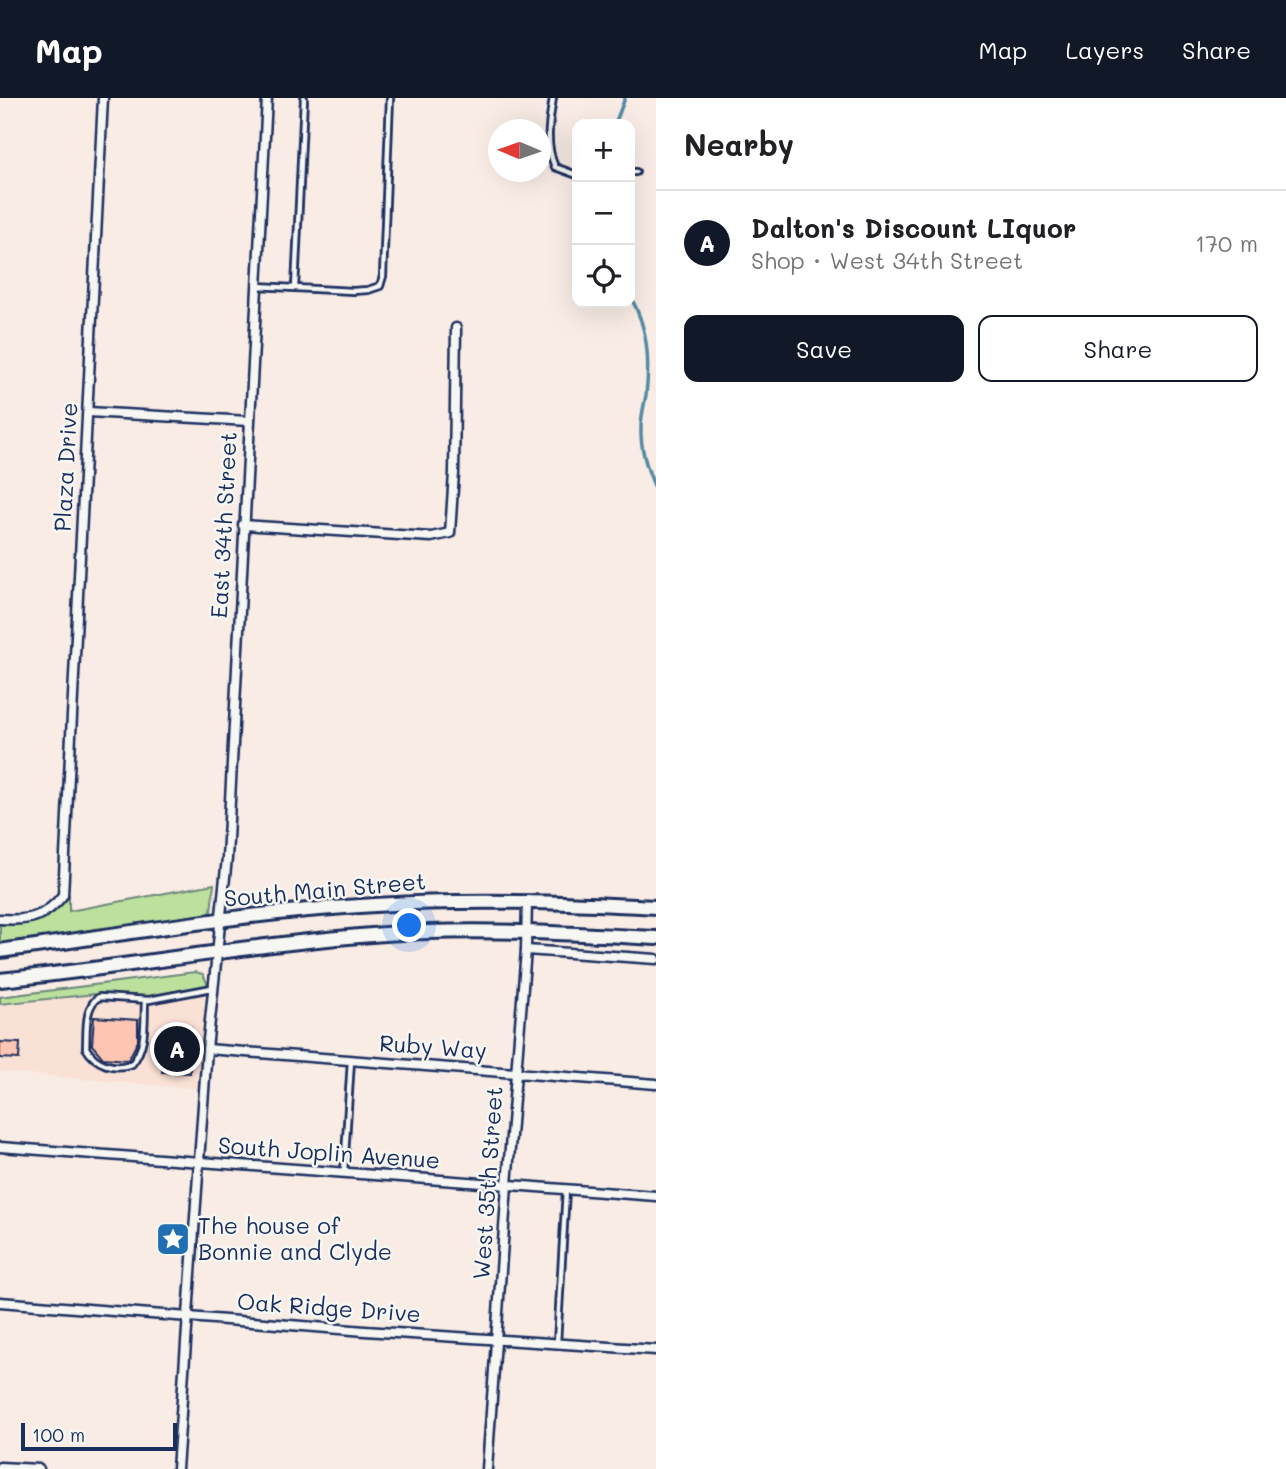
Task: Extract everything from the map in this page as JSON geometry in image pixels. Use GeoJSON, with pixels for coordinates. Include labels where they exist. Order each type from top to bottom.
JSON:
{"type":"FeatureCollection","features":[{"type":"Feature","properties":{"kind":"main road","name":"South Main Street"},"geometry":{"type":"LineString","coordinates":[[0,951],[219,920],[372,905],[527,900],[656,907]]}},
{"type":"Feature","properties":{"kind":"main road"},"geometry":{"type":"LineString","coordinates":[[0,980],[85,972],[385,934],[526,930],[656,938]]}},
{"type":"Feature","properties":{"kind":"street","name":"Plaza Drive"},"geometry":{"type":"LineString","coordinates":[[0,919],[20,920],[37,916],[52,909],[63,895],[103,98]]}},
{"type":"Feature","properties":{"kind":"street","name":"East 34th Street"},"geometry":{"type":"LineString","coordinates":[[177,1469],[207,1049],[227,858],[267,98]]}},
{"type":"Feature","properties":{"kind":"street"},"geometry":{"type":"LineString","coordinates":[[243,525],[435,537],[447,535],[452,531],[456,328]]}},
{"type":"Feature","properties":{"kind":"street"},"geometry":{"type":"LineString","coordinates":[[88,412],[249,421]]}},
{"type":"Feature","properties":{"kind":"street","name":"West 35th Street"},"geometry":{"type":"LineString","coordinates":[[487,1469],[526,950],[527,900]]}},
{"type":"Feature","properties":{"kind":"street"},"geometry":{"type":"LineString","coordinates":[[526,950],[656,959]]}},
{"type":"Feature","properties":{"kind":"street","name":"Ruby Way"},"geometry":{"type":"LineString","coordinates":[[207,1049],[656,1084]]}},
{"type":"Feature","properties":{"kind":"street","name":"South Joplin Avenue"},"geometry":{"type":"LineString","coordinates":[[0,1147],[656,1196]]}},
{"type":"Feature","properties":{"kind":"street","name":"Oak Ridge Drive"},"geometry":{"type":"LineString","coordinates":[[0,1302],[656,1350]]}},
{"type":"Feature","properties":{"kind":"street"},"geometry":{"type":"LineString","coordinates":[[0,1466],[39,1469]]}},
{"type":"Feature","properties":{"kind":"lane"},"geometry":{"type":"LineString","coordinates":[[295,288],[304,98]]}},
{"type":"Feature","properties":{"kind":"lane"},"geometry":{"type":"LineString","coordinates":[[256,286],[353,292],[380,286],[383,276],[390,98]]}},
{"type":"Feature","properties":{"kind":"lane"},"geometry":{"type":"LineString","coordinates":[[553,98],[548,131],[549,153],[555,167],[572,173]]}},
{"type":"Feature","properties":{"kind":"lane"},"geometry":{"type":"LineString","coordinates":[[145,1000],[144,1040],[141,1051],[132,1064],[114,1066],[96,1061],[86,1048],[90,1006],[95,999],[145,1000],[212,988]]}},
{"type":"Feature","properties":{"kind":"lane"},"geometry":{"type":"LineString","coordinates":[[344,1173],[351,1060]]}},
{"type":"Feature","properties":{"kind":"lane"},"geometry":{"type":"LineString","coordinates":[[558,1343],[566,1189]]}},
{"type":"Feature","properties":{"kind":"shaded area"},"geometry":{"type":"Polygon","coordinates":[[[208,985],[199,1089],[0,1072],[0,1004],[95,994],[146,997],[208,985]]]}},
{"type":"Feature","properties":{"kind":"green space"},"geometry":{"type":"Polygon","coordinates":[[[214,884],[211,911],[206,918],[0,947],[0,924],[31,923],[47,917],[69,896],[69,911],[214,884]]]}},
{"type":"Feature","properties":{"kind":"green space"},"geometry":{"type":"Polygon","coordinates":[[[195,972],[203,974],[208,985],[146,997],[95,994],[0,1004],[0,997],[195,972]]]}},
{"type":"Feature","properties":{"kind":"building"},"geometry":{"type":"Polygon","coordinates":[[[94,1017],[138,1020],[138,1041],[128,1060],[103,1058],[92,1045],[94,1017]]]}},
{"type":"Feature","properties":{"kind":"building"},"geometry":{"type":"Polygon","coordinates":[[[166,1026],[191,1027],[190,1073],[162,1072],[166,1026]]]}},
{"type":"Feature","properties":{"kind":"building"},"geometry":{"type":"Polygon","coordinates":[[[0,1042],[20,1043],[19,1059],[0,1058],[0,1042]]]}},
{"type":"Feature","properties":{"kind":"waterway"},"geometry":{"type":"LineString","coordinates":[[617,119],[625,98]]}},
{"type":"Feature","properties":{"kind":"waterway"},"geometry":{"type":"LineString","coordinates":[[635,306],[644,332],[647,356],[641,435],[645,459],[656,490]]}},
{"type":"Feature","properties":{"kind":"place","name":"Dalton's Discount LIquor"},"geometry":{"type":"Point","coordinates":[177,1049]}},
{"type":"Feature","properties":{"kind":"place","name":"The house of Bonnie and Clyde"},"geometry":{"type":"Point","coordinates":[173,1239]}}]}
